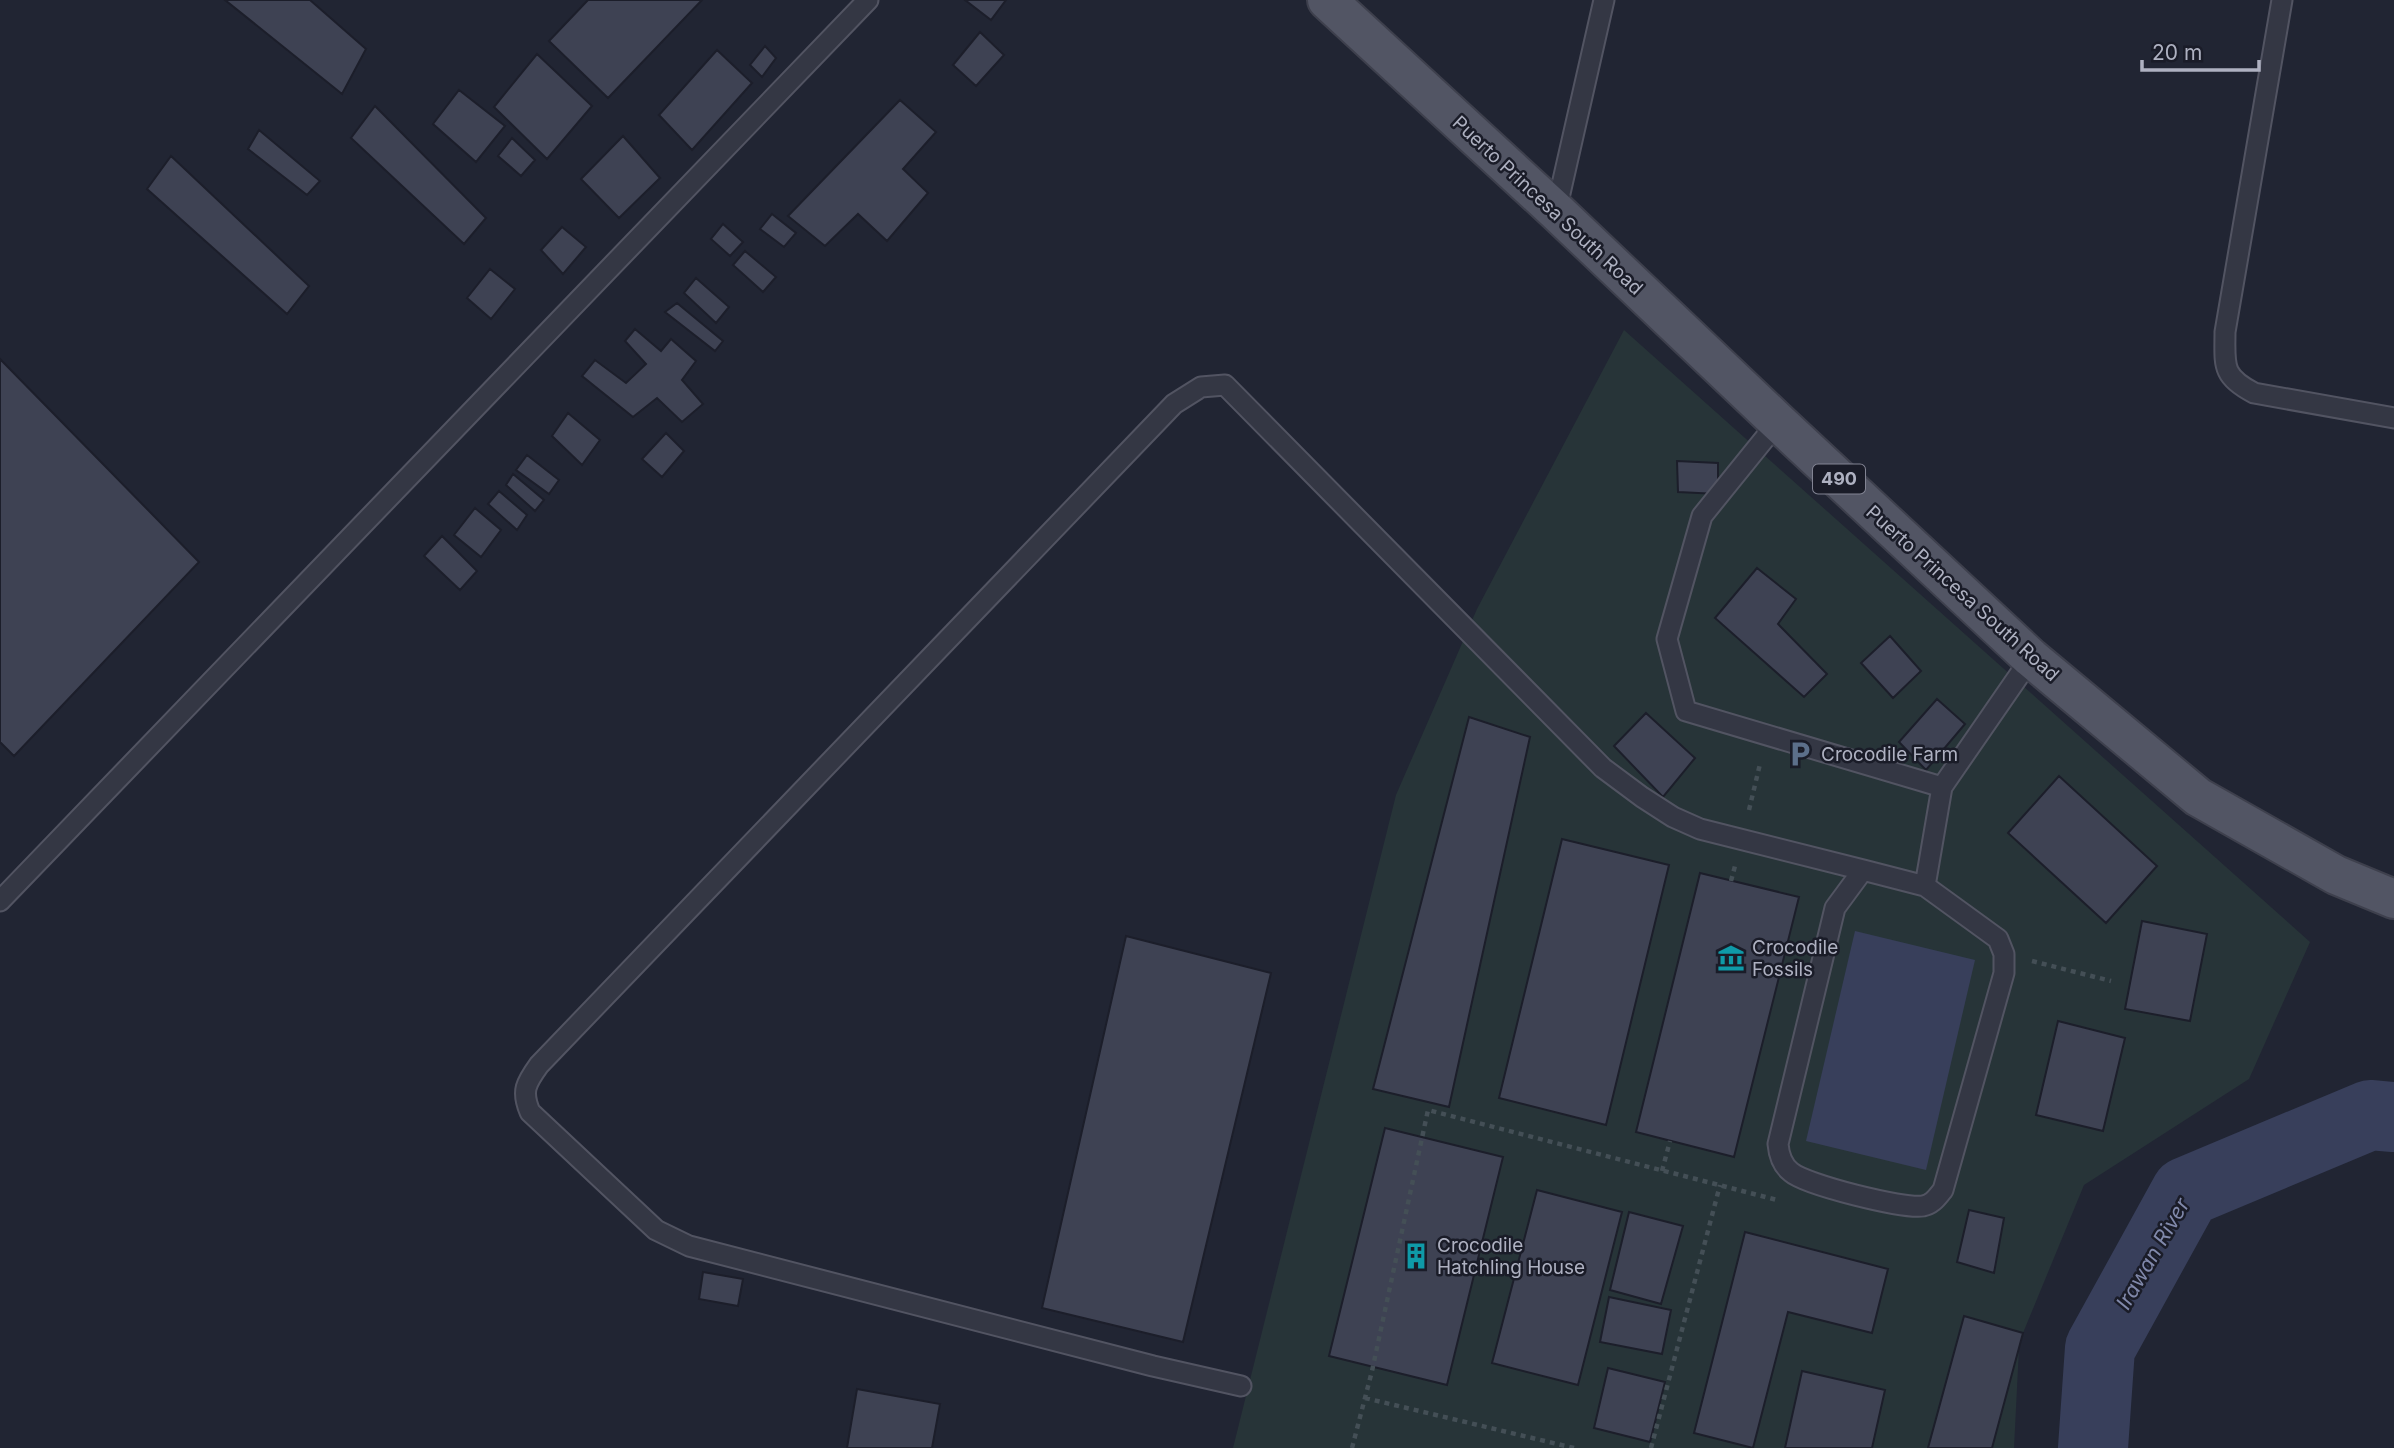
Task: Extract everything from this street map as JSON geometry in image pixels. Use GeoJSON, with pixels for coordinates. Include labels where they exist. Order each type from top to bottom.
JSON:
{"type":"FeatureCollection","features":[{"type":"Feature","properties":{"kind":"main road","name":"Puerto Princesa South Road"},"geometry":{"type":"LineString","coordinates":[[1327,0],[1556,211],[2031,658],[2198,797],[2336,875],[2394,899]]}},
{"type":"Feature","properties":{"kind":"lane"},"geometry":{"type":"LineString","coordinates":[[0,901],[868,0]]}},
{"type":"Feature","properties":{"kind":"lane"},"geometry":{"type":"LineString","coordinates":[[1556,211],[1604,0]]}},
{"type":"Feature","properties":{"kind":"lane"},"geometry":{"type":"LineString","coordinates":[[2282,0],[2225,332],[2225,368],[2239,385],[2254,393],[2394,418]]}},
{"type":"Feature","properties":{"kind":"lane"},"geometry":{"type":"LineString","coordinates":[[1241,1386],[1153,1366],[689,1246],[656,1230],[530,1112],[524,1098],[527,1081],[539,1065],[1174,404],[1200,387],[1225,385],[1604,768],[1642,797],[1673,817],[1700,828],[1863,870],[1924,886],[1998,939],[2003,946],[2004,973],[1944,1190],[1933,1203],[1922,1206],[1903,1205],[1806,1182],[1790,1172],[1780,1158],[1778,1143],[1835,908],[1863,870]]}},
{"type":"Feature","properties":{"kind":"lane"},"geometry":{"type":"LineString","coordinates":[[1778,422],[1702,516],[1668,639],[1686,711],[1942,787]]}},
{"type":"Feature","properties":{"kind":"lane"},"geometry":{"type":"LineString","coordinates":[[1924,886],[1942,787],[2031,658]]}},
{"type":"Feature","properties":{"kind":"path"},"geometry":{"type":"LineString","coordinates":[[2004,954],[2111,981]]}},
{"type":"Feature","properties":{"kind":"path"},"geometry":{"type":"LineString","coordinates":[[1352,1448],[1427,1110],[1781,1201],[1806,1182]]}},
{"type":"Feature","properties":{"kind":"path"},"geometry":{"type":"LineString","coordinates":[[1662,1171],[1670,1141]]}},
{"type":"Feature","properties":{"kind":"path"},"geometry":{"type":"LineString","coordinates":[[1651,1448],[1720,1185]]}},
{"type":"Feature","properties":{"kind":"path"},"geometry":{"type":"LineString","coordinates":[[1365,1398],[1574,1448]]}},
{"type":"Feature","properties":{"kind":"shaded area"},"geometry":{"type":"Polygon","coordinates":[[[1624,330],[2310,942],[2249,1079],[2084,1185],[2019,1348],[2014,1448],[1233,1448],[1396,795],[1477,609],[1624,330]]]}},
{"type":"Feature","properties":{"kind":"water"},"geometry":{"type":"Polygon","coordinates":[[[1855,931],[1975,960],[1926,1170],[1806,1141],[1855,931]]]}},
{"type":"Feature","properties":{"kind":"building"},"geometry":{"type":"Polygon","coordinates":[[[225,0],[310,0],[366,49],[342,94],[225,0]]]}},
{"type":"Feature","properties":{"kind":"building"},"geometry":{"type":"Polygon","coordinates":[[[588,0],[702,0],[608,98],[549,41],[588,0]]]}},
{"type":"Feature","properties":{"kind":"building"},"geometry":{"type":"Polygon","coordinates":[[[965,0],[1006,0],[991,20],[965,0]]]}},
{"type":"Feature","properties":{"kind":"building"},"geometry":{"type":"Polygon","coordinates":[[[980,32],[1004,55],[976,86],[953,65],[980,32]]]}},
{"type":"Feature","properties":{"kind":"building"},"geometry":{"type":"Polygon","coordinates":[[[765,46],[776,58],[762,77],[750,65],[765,46]]]}},
{"type":"Feature","properties":{"kind":"building"},"geometry":{"type":"Polygon","coordinates":[[[717,50],[752,83],[692,150],[659,115],[717,50]]]}},
{"type":"Feature","properties":{"kind":"building"},"geometry":{"type":"Polygon","coordinates":[[[537,54],[592,106],[547,159],[494,107],[537,54]]]}},
{"type":"Feature","properties":{"kind":"building"},"geometry":{"type":"Polygon","coordinates":[[[459,90],[505,126],[476,162],[433,124],[459,90]]]}},
{"type":"Feature","properties":{"kind":"building"},"geometry":{"type":"Polygon","coordinates":[[[900,100],[936,132],[903,169],[928,193],[887,241],[858,214],[825,246],[788,216],[900,100]]]}},
{"type":"Feature","properties":{"kind":"building"},"geometry":{"type":"Polygon","coordinates":[[[375,106],[486,218],[464,244],[351,138],[375,106]]]}},
{"type":"Feature","properties":{"kind":"building"},"geometry":{"type":"Polygon","coordinates":[[[259,130],[320,181],[307,195],[248,149],[259,130]]]}},
{"type":"Feature","properties":{"kind":"building"},"geometry":{"type":"Polygon","coordinates":[[[623,136],[660,178],[619,218],[581,179],[623,136]]]}},
{"type":"Feature","properties":{"kind":"building"},"geometry":{"type":"Polygon","coordinates":[[[512,138],[535,160],[521,176],[498,156],[512,138]]]}},
{"type":"Feature","properties":{"kind":"building"},"geometry":{"type":"Polygon","coordinates":[[[171,156],[309,286],[287,314],[147,189],[171,156]]]}},
{"type":"Feature","properties":{"kind":"building"},"geometry":{"type":"Polygon","coordinates":[[[772,214],[796,233],[784,247],[760,229],[772,214]]]}},
{"type":"Feature","properties":{"kind":"building"},"geometry":{"type":"Polygon","coordinates":[[[723,224],[743,242],[730,256],[711,239],[723,224]]]}},
{"type":"Feature","properties":{"kind":"building"},"geometry":{"type":"Polygon","coordinates":[[[562,227],[586,247],[563,274],[541,250],[562,227]]]}},
{"type":"Feature","properties":{"kind":"building"},"geometry":{"type":"Polygon","coordinates":[[[745,251],[776,277],[763,292],[733,265],[745,251]]]}},
{"type":"Feature","properties":{"kind":"building"},"geometry":{"type":"Polygon","coordinates":[[[490,269],[515,289],[491,319],[467,298],[490,269]]]}},
{"type":"Feature","properties":{"kind":"building"},"geometry":{"type":"Polygon","coordinates":[[[696,278],[729,307],[716,323],[684,293],[696,278]]]}},
{"type":"Feature","properties":{"kind":"building"},"geometry":{"type":"Polygon","coordinates":[[[677,303],[723,341],[715,351],[665,312],[677,303]]]}},
{"type":"Feature","properties":{"kind":"building"},"geometry":{"type":"Polygon","coordinates":[[[635,329],[661,351],[671,339],[696,361],[682,380],[703,404],[682,422],[657,398],[633,417],[582,376],[595,360],[626,383],[646,364],[625,341],[635,329]]]}},
{"type":"Feature","properties":{"kind":"building"},"geometry":{"type":"Polygon","coordinates":[[[0,359],[199,562],[14,756],[0,742],[0,359]]]}},
{"type":"Feature","properties":{"kind":"building"},"geometry":{"type":"Polygon","coordinates":[[[568,413],[600,440],[582,465],[552,436],[568,413]]]}},
{"type":"Feature","properties":{"kind":"building"},"geometry":{"type":"Polygon","coordinates":[[[666,433],[684,451],[662,477],[642,459],[666,433]]]}},
{"type":"Feature","properties":{"kind":"building"},"geometry":{"type":"Polygon","coordinates":[[[527,455],[559,480],[549,494],[516,470],[527,455]]]}},
{"type":"Feature","properties":{"kind":"building"},"geometry":{"type":"Polygon","coordinates":[[[1677,461],[1718,463],[1718,494],[1678,492],[1677,461]]]}},
{"type":"Feature","properties":{"kind":"building"},"geometry":{"type":"Polygon","coordinates":[[[513,474],[544,500],[535,511],[506,485],[513,474]]]}},
{"type":"Feature","properties":{"kind":"building"},"geometry":{"type":"Polygon","coordinates":[[[499,491],[527,515],[517,530],[488,504],[499,491]]]}},
{"type":"Feature","properties":{"kind":"building"},"geometry":{"type":"Polygon","coordinates":[[[475,508],[501,530],[481,557],[454,535],[475,508]]]}},
{"type":"Feature","properties":{"kind":"building"},"geometry":{"type":"Polygon","coordinates":[[[442,536],[477,571],[460,590],[424,556],[442,536]]]}},
{"type":"Feature","properties":{"kind":"building"},"geometry":{"type":"Polygon","coordinates":[[[1757,568],[1796,599],[1778,624],[1827,674],[1804,697],[1715,618],[1757,568]]]}},
{"type":"Feature","properties":{"kind":"building"},"geometry":{"type":"Polygon","coordinates":[[[1890,636],[1921,671],[1893,698],[1861,663],[1890,636]]]}},
{"type":"Feature","properties":{"kind":"building"},"geometry":{"type":"Polygon","coordinates":[[[1937,699],[1965,724],[1926,770],[1899,742],[1937,699]]]}},
{"type":"Feature","properties":{"kind":"building"},"geometry":{"type":"Polygon","coordinates":[[[1646,713],[1695,758],[1663,797],[1614,746],[1646,713]]]}},
{"type":"Feature","properties":{"kind":"building"},"geometry":{"type":"Polygon","coordinates":[[[1469,717],[1530,737],[1449,1107],[1373,1089],[1469,717]]]}},
{"type":"Feature","properties":{"kind":"building"},"geometry":{"type":"Polygon","coordinates":[[[2059,776],[2157,866],[2106,923],[2008,833],[2059,776]]]}},
{"type":"Feature","properties":{"kind":"building"},"geometry":{"type":"Polygon","coordinates":[[[1562,839],[1669,865],[1606,1125],[1499,1098],[1562,839]]]}},
{"type":"Feature","properties":{"kind":"building","name":"Crocodile Fossils"},"geometry":{"type":"Polygon","coordinates":[[[1700,873],[1799,897],[1734,1157],[1636,1132],[1700,873]]]}},
{"type":"Feature","properties":{"kind":"building"},"geometry":{"type":"Polygon","coordinates":[[[2142,921],[2207,934],[2190,1021],[2125,1009],[2142,921]]]}},
{"type":"Feature","properties":{"kind":"building"},"geometry":{"type":"Polygon","coordinates":[[[1126,936],[1271,973],[1183,1342],[1042,1308],[1126,936]]]}},
{"type":"Feature","properties":{"kind":"building"},"geometry":{"type":"Polygon","coordinates":[[[2058,1021],[2125,1038],[2103,1131],[2036,1115],[2058,1021]]]}},
{"type":"Feature","properties":{"kind":"building","name":"Crocodile Hatchling House"},"geometry":{"type":"Polygon","coordinates":[[[1385,1128],[1503,1157],[1447,1385],[1329,1356],[1385,1128]]]}},
{"type":"Feature","properties":{"kind":"building"},"geometry":{"type":"Polygon","coordinates":[[[1537,1190],[1622,1212],[1578,1385],[1492,1363],[1537,1190]]]}},
{"type":"Feature","properties":{"kind":"building"},"geometry":{"type":"Polygon","coordinates":[[[1969,1210],[2004,1218],[1994,1273],[1957,1262],[1969,1210]]]}},
{"type":"Feature","properties":{"kind":"building"},"geometry":{"type":"Polygon","coordinates":[[[1629,1212],[1683,1226],[1661,1304],[1610,1290],[1629,1212]]]}},
{"type":"Feature","properties":{"kind":"building"},"geometry":{"type":"Polygon","coordinates":[[[1745,1232],[1888,1269],[1872,1333],[1788,1312],[1753,1448],[1694,1433],[1745,1232]]]}},
{"type":"Feature","properties":{"kind":"building"},"geometry":{"type":"Polygon","coordinates":[[[703,1272],[743,1279],[738,1306],[699,1299],[703,1272]]]}},
{"type":"Feature","properties":{"kind":"building"},"geometry":{"type":"Polygon","coordinates":[[[1609,1297],[1671,1310],[1662,1354],[1600,1342],[1609,1297]]]}},
{"type":"Feature","properties":{"kind":"building"},"geometry":{"type":"Polygon","coordinates":[[[1964,1316],[2023,1333],[1992,1448],[1928,1448],[1964,1316]]]}},
{"type":"Feature","properties":{"kind":"building"},"geometry":{"type":"Polygon","coordinates":[[[1608,1368],[1665,1382],[1650,1442],[1594,1428],[1608,1368]]]}},
{"type":"Feature","properties":{"kind":"building"},"geometry":{"type":"Polygon","coordinates":[[[1802,1371],[1885,1390],[1872,1448],[1785,1448],[1802,1371]]]}},
{"type":"Feature","properties":{"kind":"building"},"geometry":{"type":"Polygon","coordinates":[[[857,1389],[940,1404],[932,1448],[847,1448],[857,1389]]]}},
{"type":"Feature","properties":{"kind":"waterway","name":"Irawan River"},"geometry":{"type":"LineString","coordinates":[[2093,1448],[2100,1348],[2186,1192],[2370,1115],[2394,1117]]}},
{"type":"Feature","properties":{"kind":"place","name":"Crocodile Farm"},"geometry":{"type":"Point","coordinates":[1800,754]}},
{"type":"Feature","properties":{"kind":"place","name":"Crocodile Fossils"},"geometry":{"type":"Point","coordinates":[1731,958]}},
{"type":"Feature","properties":{"kind":"place","name":"Crocodile Hatchling House"},"geometry":{"type":"Point","coordinates":[1416,1256]}}]}
